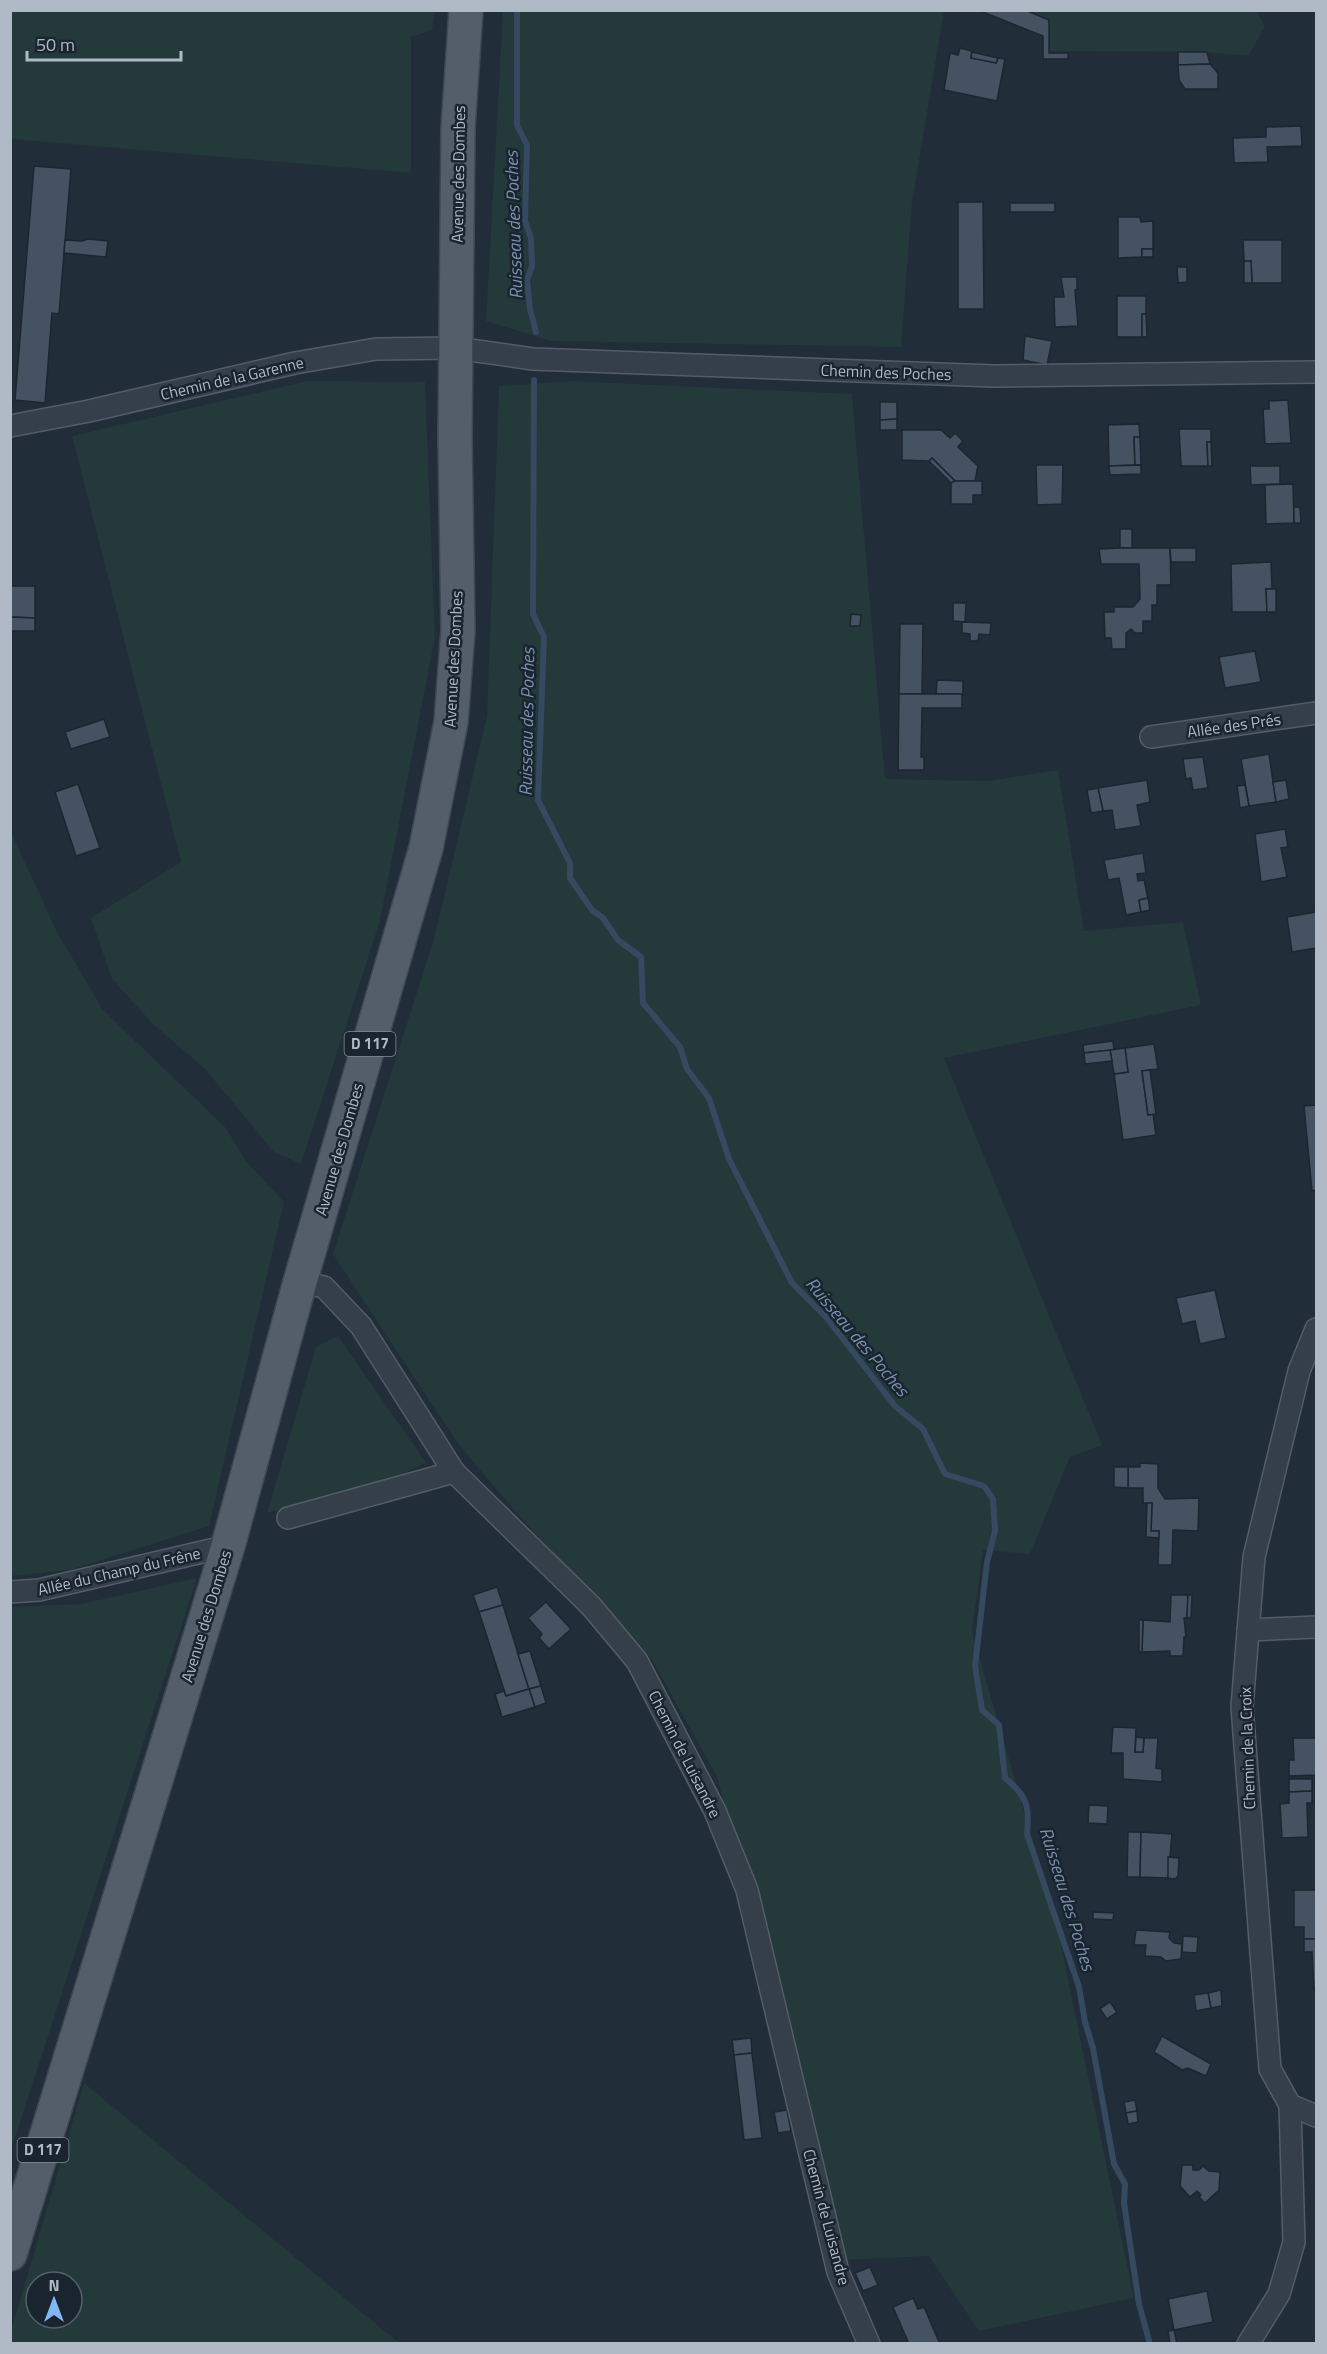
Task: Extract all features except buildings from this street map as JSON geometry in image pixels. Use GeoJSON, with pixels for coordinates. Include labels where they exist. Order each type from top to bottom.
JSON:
{"type":"FeatureCollection","features":[{"type":"Feature","properties":{"kind":"main road","name":"Avenue des Dombes"},"geometry":{"type":"LineString","coordinates":[[10,2254],[228,1546],[300,1282],[426,848],[451,722],[458,631],[456,348],[458,129],[466,10]]}},
{"type":"Feature","properties":{"kind":"street","name":"Chemin des Poches"},"geometry":{"type":"LineString","coordinates":[[456,348],[533,359],[994,376],[1317,372]]}},
{"type":"Feature","properties":{"kind":"street","name":"Chemin de la Garenne"},"geometry":{"type":"LineString","coordinates":[[10,426],[89,411],[306,361],[376,349],[456,348]]}},
{"type":"Feature","properties":{"kind":"street","name":"Allée des Prés"},"geometry":{"type":"LineString","coordinates":[[1151,737],[1317,713]]}},
{"type":"Feature","properties":{"kind":"street","name":"Chemin de Luisandre"},"geometry":{"type":"LineString","coordinates":[[300,1282],[324,1287],[362,1326],[454,1472],[591,1606],[637,1661],[715,1811],[747,1890],[838,2272],[869,2343]]}},
{"type":"Feature","properties":{"kind":"street","name":"Chemin de la Croix"},"geometry":{"type":"LineString","coordinates":[[1290,2105],[1270,2069],[1242,1707],[1254,1557],[1299,1371],[1317,1329]]}},
{"type":"Feature","properties":{"kind":"street"},"geometry":{"type":"LineString","coordinates":[[288,1518],[454,1472]]}},
{"type":"Feature","properties":{"kind":"street","name":"Allée du Champ du Frêne"},"geometry":{"type":"LineString","coordinates":[[10,1592],[39,1590],[228,1546]]}},
{"type":"Feature","properties":{"kind":"street"},"geometry":{"type":"LineString","coordinates":[[1248,1630],[1317,1627]]}},
{"type":"Feature","properties":{"kind":"street"},"geometry":{"type":"LineString","coordinates":[[1248,2343],[1279,2294],[1294,2242],[1290,2105],[1317,2116]]}},
{"type":"Feature","properties":{"kind":"green space"},"geometry":{"type":"Polygon","coordinates":[[[10,11],[435,11],[432,30],[411,37],[411,173],[11,139],[10,11]]]}},
{"type":"Feature","properties":{"kind":"green space"},"geometry":{"type":"Polygon","coordinates":[[[503,11],[944,11],[912,203],[901,347],[551,341],[486,321],[503,11]]]}},
{"type":"Feature","properties":{"kind":"green space"},"geometry":{"type":"Polygon","coordinates":[[[1027,11],[1257,11],[1265,27],[1248,56],[1207,52],[1049,51],[1049,20],[1027,11]]]}},
{"type":"Feature","properties":{"kind":"green space"},"geometry":{"type":"Polygon","coordinates":[[[307,381],[425,382],[435,637],[380,921],[301,1164],[274,1152],[205,1069],[151,1022],[112,979],[91,918],[181,862],[72,436],[307,381]]]}},
{"type":"Feature","properties":{"kind":"green space"},"geometry":{"type":"Polygon","coordinates":[[[572,381],[852,394],[885,779],[988,781],[1058,770],[1084,931],[1183,922],[1201,1005],[944,1058],[1102,1445],[1070,1457],[1030,1554],[983,1550],[972,1632],[1056,1921],[1134,2298],[979,2331],[929,2256],[839,2260],[748,1886],[716,1775],[651,1658],[523,1520],[458,1444],[333,1254],[434,939],[487,716],[499,386],[572,381]]]}},
{"type":"Feature","properties":{"kind":"green space"},"geometry":{"type":"Polygon","coordinates":[[[10,830],[57,932],[103,1010],[225,1127],[247,1162],[284,1202],[209,1526],[70,1570],[11,1576],[10,830]]]}},
{"type":"Feature","properties":{"kind":"green space"},"geometry":{"type":"Polygon","coordinates":[[[338,1336],[426,1463],[388,1480],[267,1513],[316,1347],[338,1336]]]}},
{"type":"Feature","properties":{"kind":"green space"},"geometry":{"type":"Polygon","coordinates":[[[197,1578],[11,2150],[11,1607],[81,1604],[197,1578]]]}},
{"type":"Feature","properties":{"kind":"green space"},"geometry":{"type":"Polygon","coordinates":[[[84,2083],[399,2343],[11,2343],[11,2331],[24,2287],[24,2330],[84,2330],[84,2270],[29,2270],[84,2083]]]}},
{"type":"Feature","properties":{"kind":"waterway","name":"Ruisseau des Poches"},"geometry":{"type":"LineString","coordinates":[[517,10],[517,125],[527,145],[525,221],[531,238],[532,266],[527,280],[530,309],[536,332]]}},
{"type":"Feature","properties":{"kind":"waterway","name":"Ruisseau des Poches"},"geometry":{"type":"LineString","coordinates":[[534,380],[533,614],[544,637],[538,800],[570,863],[570,878],[592,910],[603,918],[618,940],[641,957],[643,1003],[680,1047],[687,1069],[709,1098],[729,1159],[792,1283],[826,1317],[895,1406],[923,1429],[945,1474],[984,1486],[993,1499],[995,1531],[987,1562],[975,1666],[982,1710],[999,1725],[1005,1778],[1018,1790],[1025,1802],[1028,1816],[1027,1834],[1079,1987],[1085,2022],[1093,2048],[1114,2164],[1125,2184],[1124,2203],[1139,2304],[1150,2344]]}}]}
